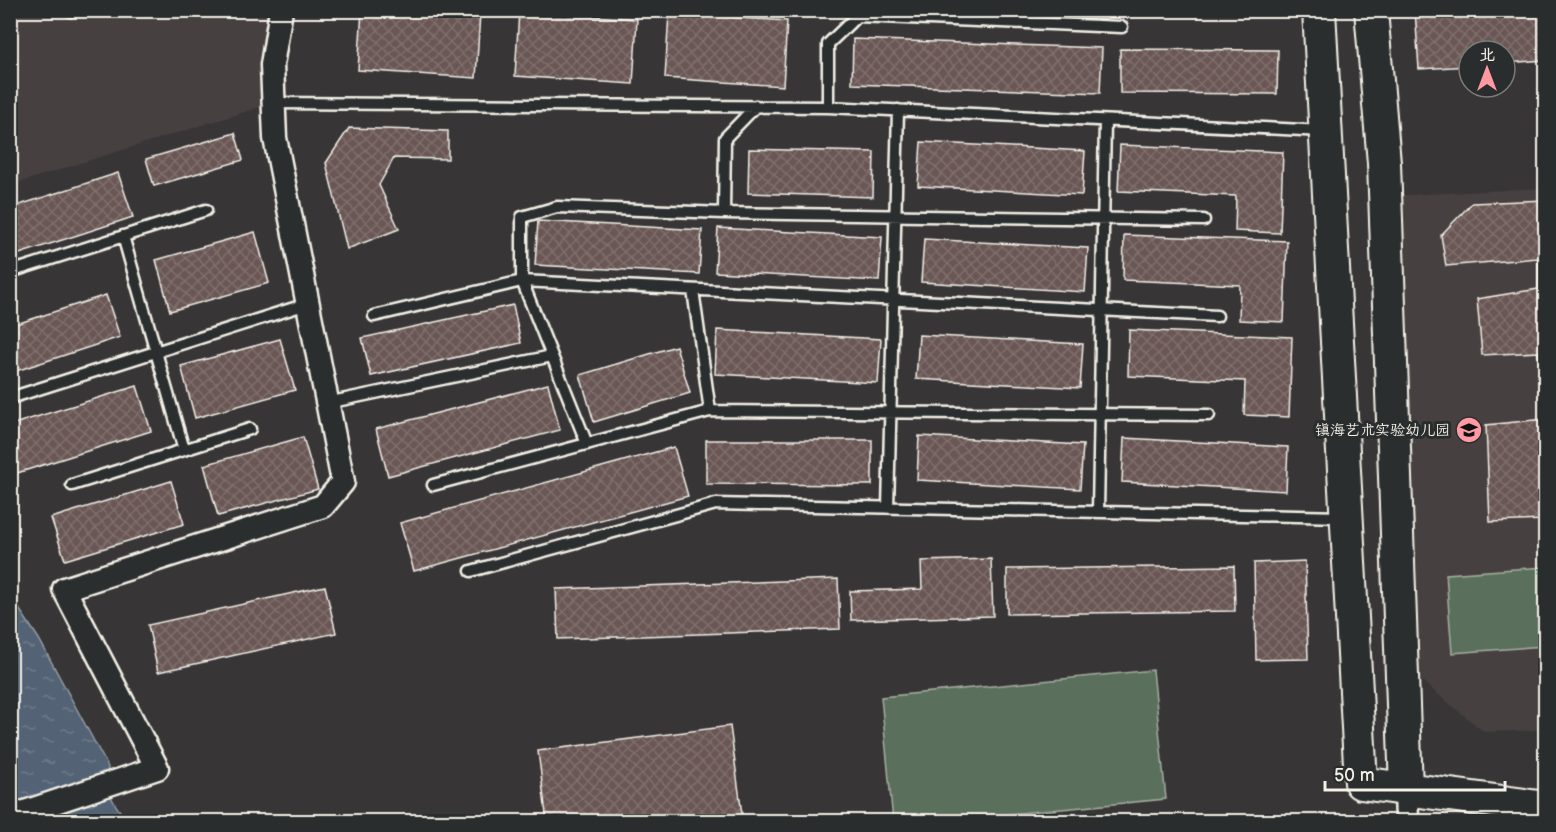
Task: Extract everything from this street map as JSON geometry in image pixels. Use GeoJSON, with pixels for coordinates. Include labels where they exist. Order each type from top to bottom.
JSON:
{"type":"FeatureCollection","features":[{"type":"Feature","properties":{"kind":"street"},"geometry":{"type":"LineString","coordinates":[[10,817],[157,768],[64,589],[323,506],[343,482],[275,138],[272,65],[281,10]]}},
{"type":"Feature","properties":{"kind":"street"},"geometry":{"type":"LineString","coordinates":[[1320,10],[1361,783],[1545,808]]}},
{"type":"Feature","properties":{"kind":"street"},"geometry":{"type":"LineString","coordinates":[[1371,10],[1384,163],[1407,822]]}},
{"type":"Feature","properties":{"kind":"lane"},"geometry":{"type":"LineString","coordinates":[[828,107],[828,44],[857,16],[1122,27]]}},
{"type":"Feature","properties":{"kind":"lane"},"geometry":{"type":"LineString","coordinates":[[273,103],[828,107],[1326,132]]}},
{"type":"Feature","properties":{"kind":"lane"},"geometry":{"type":"LineString","coordinates":[[724,213],[725,138],[756,106]]}},
{"type":"Feature","properties":{"kind":"lane"},"geometry":{"type":"LineString","coordinates":[[888,508],[898,110]]}},
{"type":"Feature","properties":{"kind":"lane"},"geometry":{"type":"LineString","coordinates":[[1098,512],[1105,121]]}},
{"type":"Feature","properties":{"kind":"lane"},"geometry":{"type":"LineString","coordinates":[[587,444],[522,281],[522,217],[557,207],[724,213],[1204,220]]}},
{"type":"Feature","properties":{"kind":"lane"},"geometry":{"type":"LineString","coordinates":[[10,272],[206,210]]}},
{"type":"Feature","properties":{"kind":"lane"},"geometry":{"type":"LineString","coordinates":[[123,236],[184,450]]}},
{"type":"Feature","properties":{"kind":"lane"},"geometry":{"type":"LineString","coordinates":[[374,316],[522,281],[1217,316]]}},
{"type":"Feature","properties":{"kind":"lane"},"geometry":{"type":"LineString","coordinates":[[693,290],[710,411]]}},
{"type":"Feature","properties":{"kind":"lane"},"geometry":{"type":"LineString","coordinates":[[10,398],[307,304]]}},
{"type":"Feature","properties":{"kind":"lane"},"geometry":{"type":"LineString","coordinates":[[327,403],[552,356]]}},
{"type":"Feature","properties":{"kind":"lane"},"geometry":{"type":"LineString","coordinates":[[433,485],[710,411],[1209,415]]}},
{"type":"Feature","properties":{"kind":"lane"},"geometry":{"type":"LineString","coordinates":[[72,485],[250,429]]}},
{"type":"Feature","properties":{"kind":"lane"},"geometry":{"type":"LineString","coordinates":[[471,571],[716,504],[1347,517]]}},
{"type":"Feature","properties":{"kind":"shaded area"},"geometry":{"type":"Polygon","coordinates":[[[11,11],[281,11],[273,103],[11,185],[11,11]]]}},
{"type":"Feature","properties":{"kind":"shaded area","name":"镇海艺术实验幼儿园"},"geometry":{"type":"Polygon","coordinates":[[[1545,188],[1545,730],[1484,732],[1401,664],[1385,196],[1545,188]]]}},
{"type":"Feature","properties":{"kind":"green space"},"geometry":{"type":"Polygon","coordinates":[[[1545,567],[1545,646],[1452,653],[1446,574],[1545,567]]]}},
{"type":"Feature","properties":{"kind":"green space"},"geometry":{"type":"Polygon","coordinates":[[[1153,670],[1166,799],[936,821],[893,821],[881,697],[1153,670]]]}},
{"type":"Feature","properties":{"kind":"water"},"geometry":{"type":"Polygon","coordinates":[[[10,595],[39,639],[108,767],[107,783],[111,797],[129,821],[11,821],[10,595]]]}},
{"type":"Feature","properties":{"kind":"building"},"geometry":{"type":"Polygon","coordinates":[[[362,10],[441,10],[480,13],[476,78],[358,70],[362,10]]]}},
{"type":"Feature","properties":{"kind":"building"},"geometry":{"type":"Polygon","coordinates":[[[1415,10],[1546,10],[1546,60],[1517,62],[1517,39],[1457,39],[1457,67],[1419,69],[1415,10]]]}},
{"type":"Feature","properties":{"kind":"building"},"geometry":{"type":"Polygon","coordinates":[[[519,11],[637,19],[633,84],[515,76],[519,11]]]}},
{"type":"Feature","properties":{"kind":"building"},"geometry":{"type":"Polygon","coordinates":[[[669,13],[787,21],[783,86],[665,78],[669,13]]]}},
{"type":"Feature","properties":{"kind":"building"},"geometry":{"type":"Polygon","coordinates":[[[853,39],[1102,48],[1100,93],[852,84],[853,39]]]}},
{"type":"Feature","properties":{"kind":"building"},"geometry":{"type":"Polygon","coordinates":[[[1120,49],[1278,50],[1277,94],[1120,93],[1120,49]]]}},
{"type":"Feature","properties":{"kind":"building"},"geometry":{"type":"Polygon","coordinates":[[[349,128],[448,131],[448,159],[394,158],[379,185],[399,229],[347,249],[326,163],[349,128]]]}},
{"type":"Feature","properties":{"kind":"building"},"geometry":{"type":"Polygon","coordinates":[[[235,133],[243,160],[154,186],[146,159],[235,133]]]}},
{"type":"Feature","properties":{"kind":"building"},"geometry":{"type":"Polygon","coordinates":[[[921,142],[1085,151],[1082,195],[918,186],[921,142]]]}},
{"type":"Feature","properties":{"kind":"building"},"geometry":{"type":"Polygon","coordinates":[[[1120,145],[1283,152],[1280,233],[1235,231],[1236,196],[1118,191],[1120,145]]]}},
{"type":"Feature","properties":{"kind":"building"},"geometry":{"type":"Polygon","coordinates":[[[749,149],[874,152],[873,197],[748,193],[749,149]]]}},
{"type":"Feature","properties":{"kind":"building"},"geometry":{"type":"Polygon","coordinates":[[[118,173],[133,217],[10,257],[10,208],[118,173]]]}},
{"type":"Feature","properties":{"kind":"building"},"geometry":{"type":"Polygon","coordinates":[[[1546,200],[1546,520],[1490,522],[1486,425],[1545,419],[1538,352],[1482,355],[1477,299],[1538,289],[1538,258],[1446,266],[1441,235],[1472,203],[1546,200]]]}},
{"type":"Feature","properties":{"kind":"building"},"geometry":{"type":"Polygon","coordinates":[[[538,221],[702,230],[699,274],[535,265],[538,221]]]}},
{"type":"Feature","properties":{"kind":"building"},"geometry":{"type":"Polygon","coordinates":[[[718,228],[882,237],[879,281],[715,272],[718,228]]]}},
{"type":"Feature","properties":{"kind":"building"},"geometry":{"type":"Polygon","coordinates":[[[255,232],[269,283],[170,311],[156,260],[255,232]]]}},
{"type":"Feature","properties":{"kind":"building"},"geometry":{"type":"Polygon","coordinates":[[[1124,235],[1287,241],[1284,322],[1239,320],[1240,285],[1123,280],[1124,235]]]}},
{"type":"Feature","properties":{"kind":"building"},"geometry":{"type":"Polygon","coordinates":[[[924,239],[1088,248],[1085,292],[921,282],[924,239]]]}},
{"type":"Feature","properties":{"kind":"building"},"geometry":{"type":"Polygon","coordinates":[[[106,295],[120,337],[10,373],[10,326],[106,295]]]}},
{"type":"Feature","properties":{"kind":"building"},"geometry":{"type":"Polygon","coordinates":[[[513,305],[521,343],[371,376],[362,338],[513,305]]]}},
{"type":"Feature","properties":{"kind":"building"},"geometry":{"type":"Polygon","coordinates":[[[717,330],[881,339],[878,383],[715,374],[717,330]]]}},
{"type":"Feature","properties":{"kind":"building"},"geometry":{"type":"Polygon","coordinates":[[[1129,330],[1292,337],[1289,417],[1244,415],[1245,381],[1128,376],[1129,330]]]}},
{"type":"Feature","properties":{"kind":"building"},"geometry":{"type":"Polygon","coordinates":[[[919,335],[1083,344],[1080,388],[916,379],[919,335]]]}},
{"type":"Feature","properties":{"kind":"building"},"geometry":{"type":"Polygon","coordinates":[[[280,339],[295,390],[195,418],[181,366],[280,339]]]}},
{"type":"Feature","properties":{"kind":"building"},"geometry":{"type":"Polygon","coordinates":[[[676,346],[690,393],[594,422],[580,375],[676,346]]]}},
{"type":"Feature","properties":{"kind":"building"},"geometry":{"type":"Polygon","coordinates":[[[548,384],[560,430],[388,476],[376,429],[548,384]]]}},
{"type":"Feature","properties":{"kind":"building"},"geometry":{"type":"Polygon","coordinates":[[[137,386],[151,431],[14,474],[10,462],[10,425],[137,386]]]}},
{"type":"Feature","properties":{"kind":"building"},"geometry":{"type":"Polygon","coordinates":[[[919,436],[1083,445],[1080,489],[917,480],[919,436]]]}},
{"type":"Feature","properties":{"kind":"building"},"geometry":{"type":"Polygon","coordinates":[[[303,437],[318,489],[218,516],[204,465],[303,437]]]}},
{"type":"Feature","properties":{"kind":"building"},"geometry":{"type":"Polygon","coordinates":[[[1124,438],[1288,447],[1286,491],[1122,482],[1124,438]]]}},
{"type":"Feature","properties":{"kind":"building"},"geometry":{"type":"Polygon","coordinates":[[[706,440],[872,440],[872,485],[706,484],[706,440]]]}},
{"type":"Feature","properties":{"kind":"building"},"geometry":{"type":"Polygon","coordinates":[[[674,447],[688,496],[414,571],[400,523],[674,447]]]}},
{"type":"Feature","properties":{"kind":"building"},"geometry":{"type":"Polygon","coordinates":[[[171,481],[184,524],[65,560],[51,518],[171,481]]]}},
{"type":"Feature","properties":{"kind":"building"},"geometry":{"type":"Polygon","coordinates":[[[991,559],[993,616],[851,620],[850,591],[922,589],[921,561],[991,559]]]}},
{"type":"Feature","properties":{"kind":"building"},"geometry":{"type":"Polygon","coordinates":[[[1305,561],[1308,659],[1256,660],[1254,563],[1305,561]]]}},
{"type":"Feature","properties":{"kind":"building"},"geometry":{"type":"Polygon","coordinates":[[[1234,566],[1235,611],[1007,614],[1007,569],[1234,566]]]}},
{"type":"Feature","properties":{"kind":"building"},"geometry":{"type":"Polygon","coordinates":[[[838,579],[840,629],[558,639],[556,589],[838,579]]]}},
{"type":"Feature","properties":{"kind":"building"},"geometry":{"type":"Polygon","coordinates":[[[325,586],[336,633],[158,672],[148,625],[325,586]]]}},
{"type":"Feature","properties":{"kind":"building"},"geometry":{"type":"Polygon","coordinates":[[[730,726],[743,822],[547,822],[538,751],[730,726]]]}},
{"type":"Feature","properties":{"kind":"place","name":"镇海艺术实验幼儿园"},"geometry":{"type":"Point","coordinates":[1469,430]}}]}
